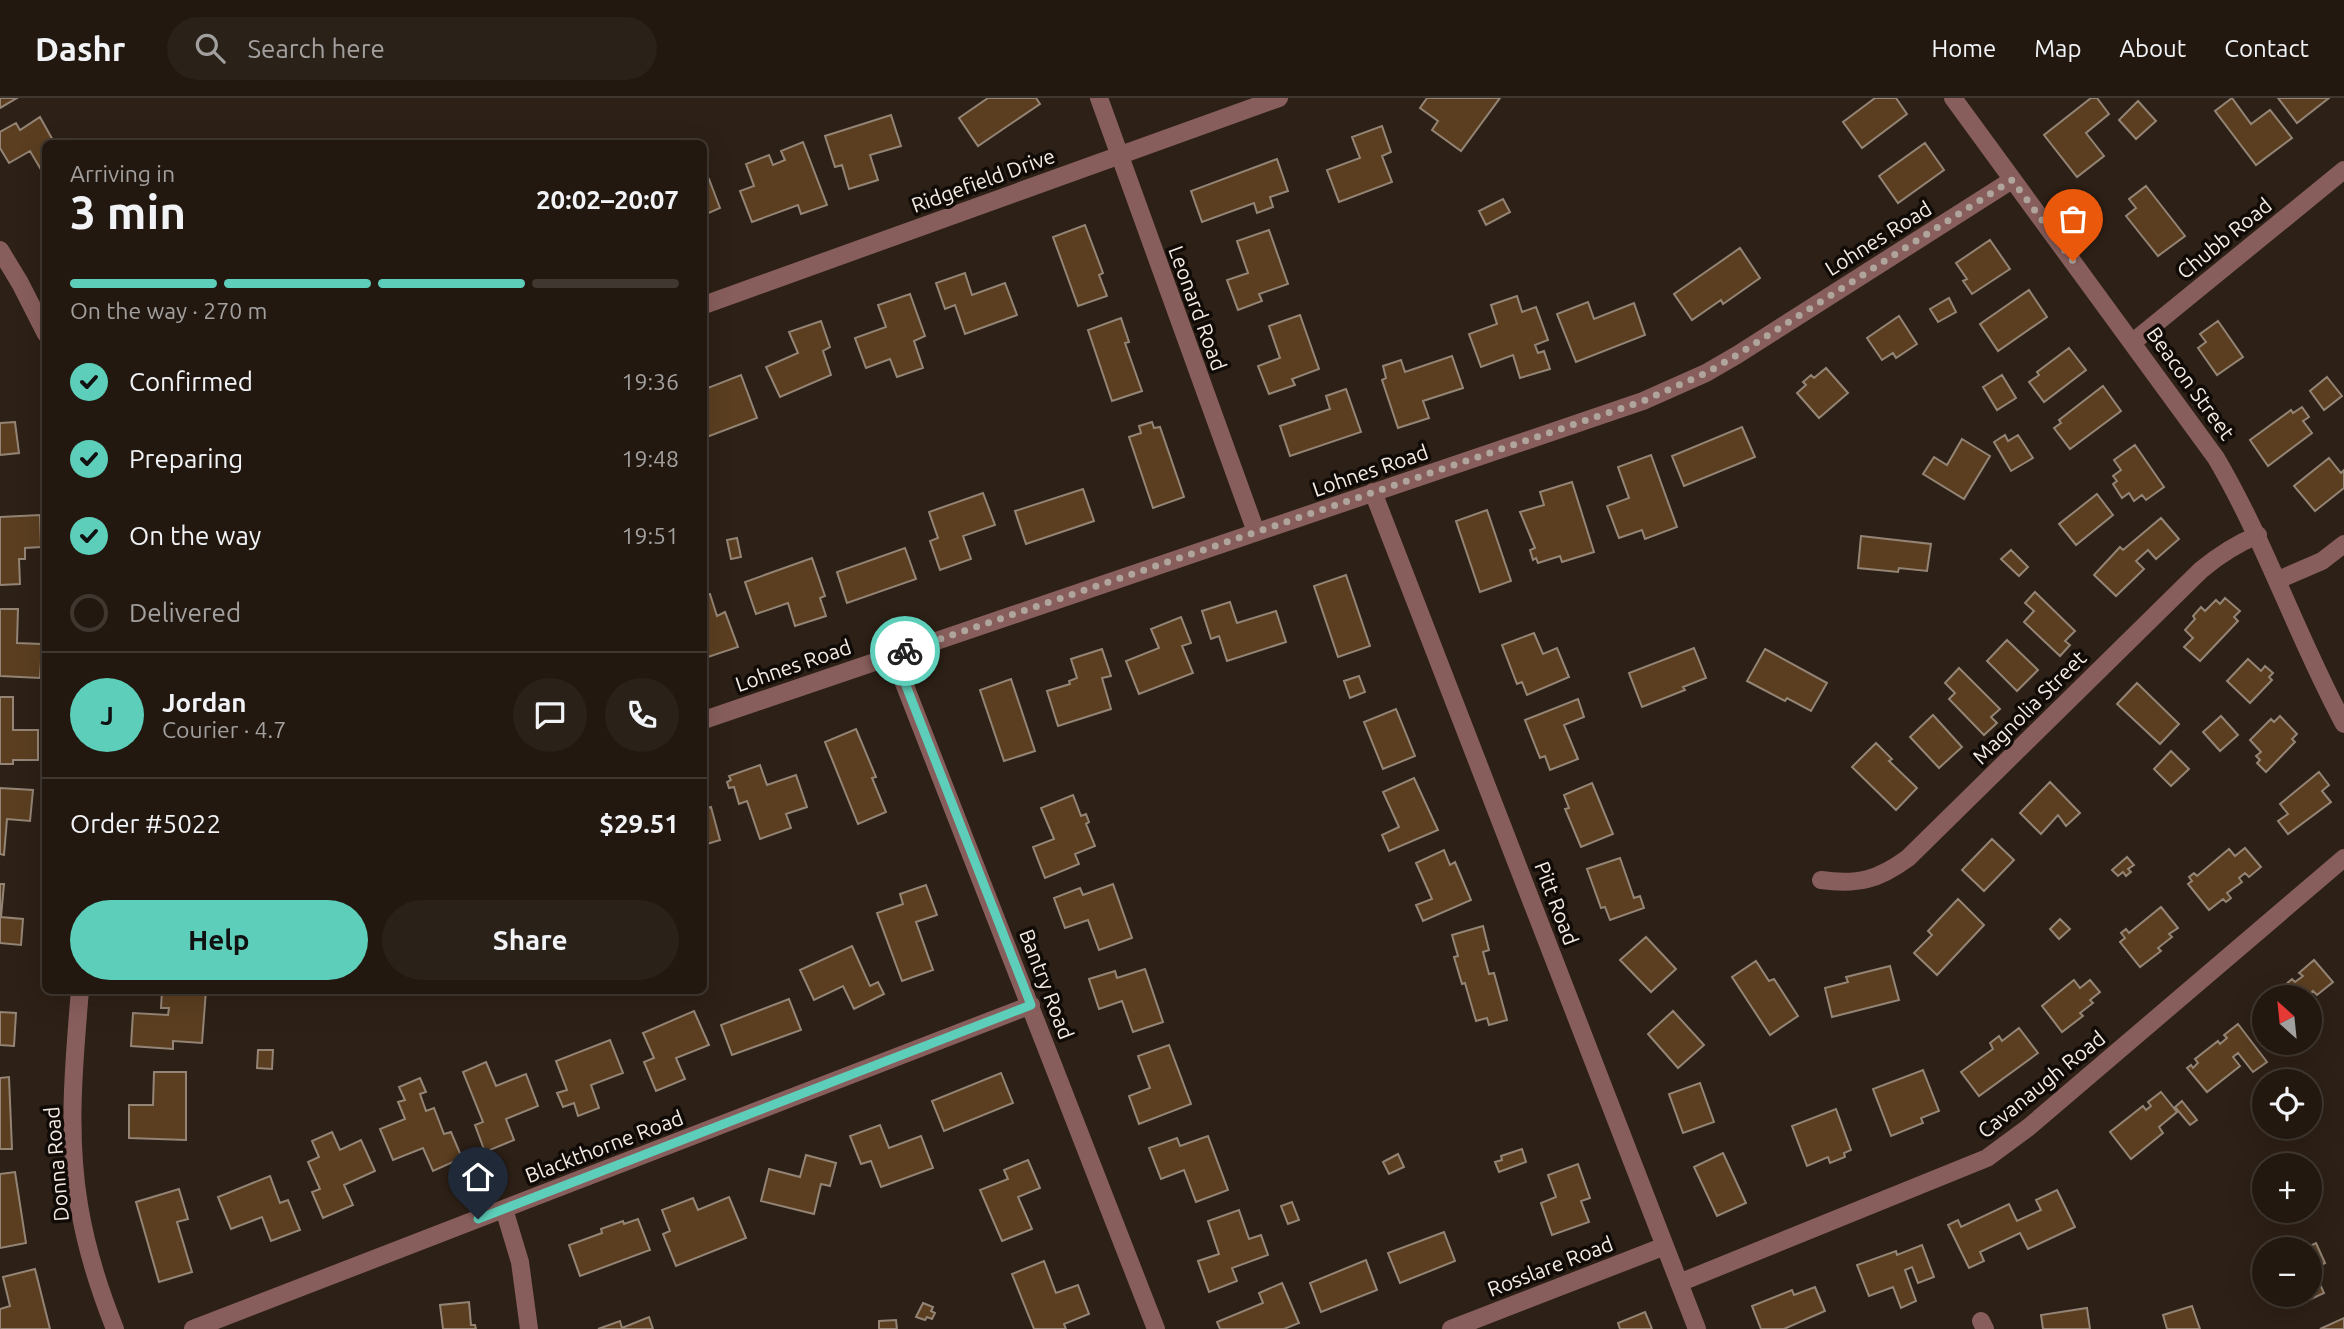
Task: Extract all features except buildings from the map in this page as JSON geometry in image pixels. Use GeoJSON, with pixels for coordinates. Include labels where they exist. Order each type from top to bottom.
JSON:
{"type":"FeatureCollection","features":[{"type":"Feature","properties":{"kind":"street","name":"Leonard Road"},"geometry":{"type":"LineString","coordinates":[[1099,98],[1256,532]]}},
{"type":"Feature","properties":{"kind":"street","name":"Ridgefield Drive"},"geometry":{"type":"LineString","coordinates":[[707,304],[1279,98]]}},
{"type":"Feature","properties":{"kind":"street","name":"Beacon Street"},"geometry":{"type":"LineString","coordinates":[[1953,98],[2216,458],[2258,536],[2317,672],[2344,724]]}},
{"type":"Feature","properties":{"kind":"street","name":"Chubb Road"},"geometry":{"type":"LineString","coordinates":[[2133,342],[2344,170]]}},
{"type":"Feature","properties":{"kind":"street","name":"Lohnes Road"},"geometry":{"type":"LineString","coordinates":[[707,719],[1643,401],[1706,373],[2012,180]]}},
{"type":"Feature","properties":{"kind":"street"},"geometry":{"type":"LineString","coordinates":[[0,250],[42,326]]}},
{"type":"Feature","properties":{"kind":"street","name":"Pitt Road"},"geometry":{"type":"LineString","coordinates":[[1373,492],[1697,1329]]}},
{"type":"Feature","properties":{"kind":"street","name":"Magnolia Street"},"geometry":{"type":"LineString","coordinates":[[1821,880],[1840,883],[1878,878],[1908,858],[2201,570],[2236,544],[2258,536]]}},
{"type":"Feature","properties":{"kind":"street"},"geometry":{"type":"LineString","coordinates":[[2278,580],[2322,561],[2344,544]]}},
{"type":"Feature","properties":{"kind":"street","name":"Bantry Road"},"geometry":{"type":"LineString","coordinates":[[894,655],[1156,1329]]}},
{"type":"Feature","properties":{"kind":"street","name":"Cavanaugh Road"},"geometry":{"type":"LineString","coordinates":[[1679,1283],[1987,1158],[2029,1126],[2344,858]]}},
{"type":"Feature","properties":{"kind":"street","name":"Donna Road"},"geometry":{"type":"LineString","coordinates":[[80,994],[72,1098],[75,1173],[88,1249],[114,1329]]}},
{"type":"Feature","properties":{"kind":"street","name":"Blackthorne Road"},"geometry":{"type":"LineString","coordinates":[[193,1329],[1031,1005]]}},
{"type":"Feature","properties":{"kind":"street"},"geometry":{"type":"LineString","coordinates":[[503,1209],[520,1262],[529,1329]]}},
{"type":"Feature","properties":{"kind":"street","name":"Rosslare Road"},"geometry":{"type":"LineString","coordinates":[[1451,1329],[1665,1246]]}},
{"type":"Feature","properties":{"kind":"way so far"},"geometry":{"type":"LineString","coordinates":[[905,651],[1675,388],[1737,355],[2012,180],[2073,261]]}},
{"type":"Feature","properties":{"kind":"route"},"geometry":{"type":"LineString","coordinates":[[478,1219],[1031,1005],[894,655],[905,651]]}}]}
